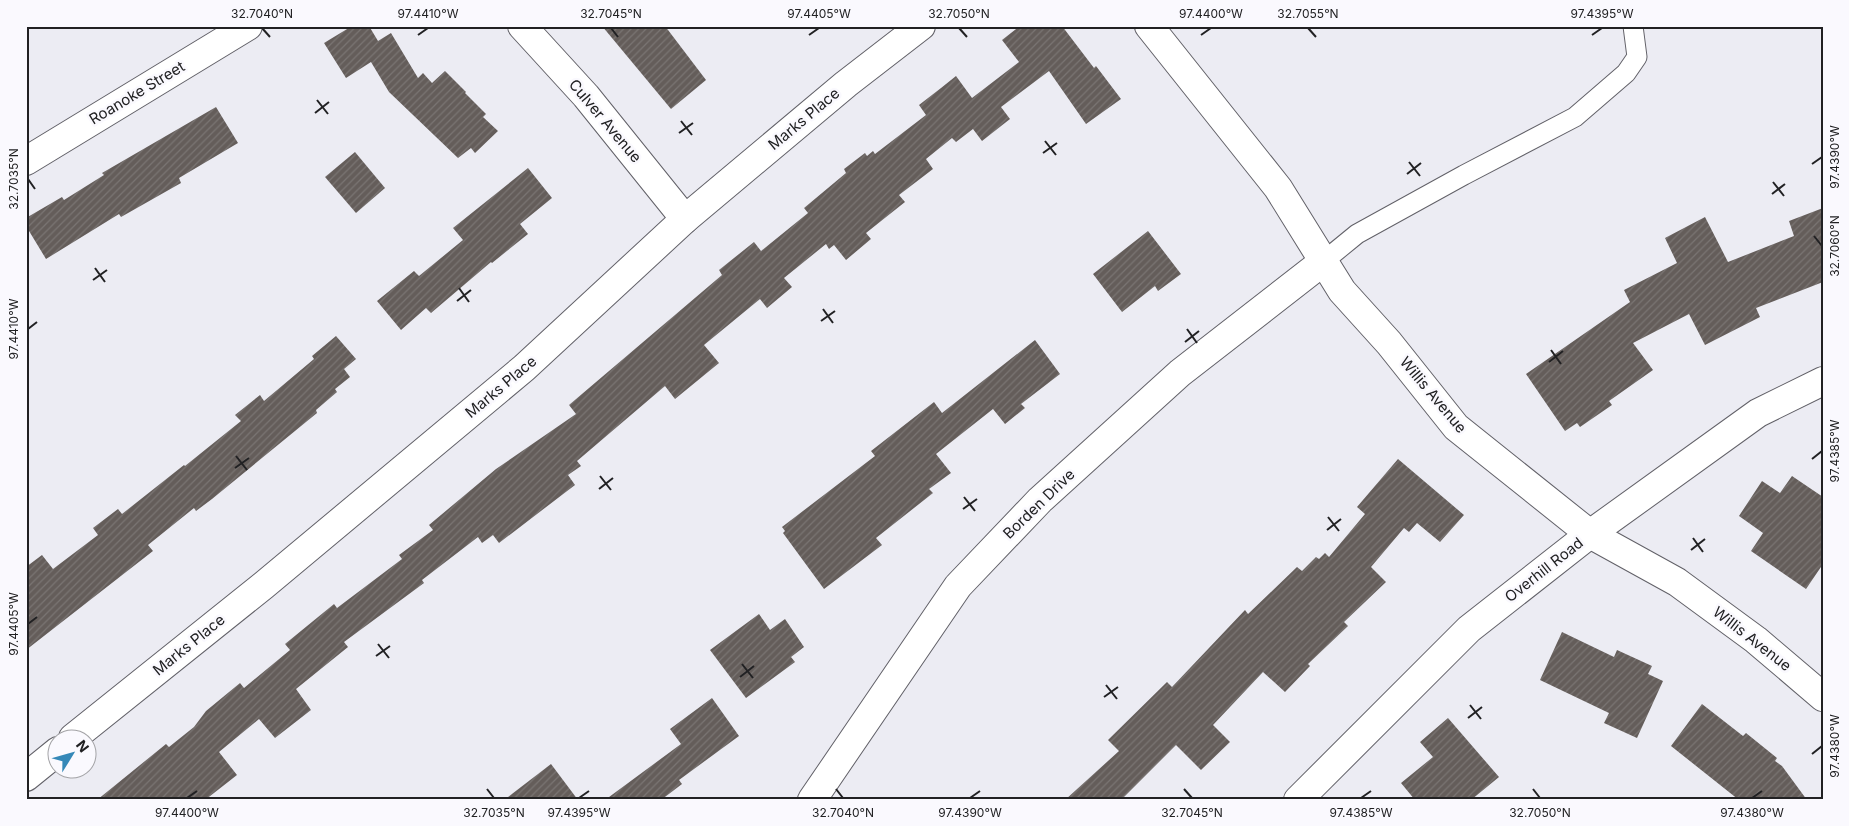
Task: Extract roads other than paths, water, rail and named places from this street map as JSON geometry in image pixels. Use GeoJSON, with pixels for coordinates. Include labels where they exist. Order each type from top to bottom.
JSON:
{"type":"FeatureCollection","features":[{"type":"Feature","properties":{"kind":"street","name":"Roanoke Street"},"geometry":{"type":"LineString","coordinates":[[26,161],[248,26]]}},
{"type":"Feature","properties":{"kind":"street","name":"Culver Avenue"},"geometry":{"type":"LineString","coordinates":[[522,26],[586,96],[685,219]]}},
{"type":"Feature","properties":{"kind":"street","name":"Marks Place"},"geometry":{"type":"LineString","coordinates":[[85,728],[264,585],[524,368],[685,219],[846,84],[921,26]]}},
{"type":"Feature","properties":{"kind":"street","name":"Willis Avenue"},"geometry":{"type":"LineString","coordinates":[[1149,26],[1278,188],[1342,291],[1389,343],[1456,427],[1590,534],[1677,582],[1756,640],[1823,697]]}},
{"type":"Feature","properties":{"kind":"street","name":"Borden Drive"},"geometry":{"type":"LineString","coordinates":[[812,800],[964,579],[1040,500],[1180,373],[1324,261]]}},
{"type":"Feature","properties":{"kind":"street","name":"Overhill Road"},"geometry":{"type":"LineString","coordinates":[[1298,800],[1469,629],[1590,534],[1758,413],[1823,381]]}},
{"type":"Feature","properties":{"kind":"street"},"geometry":{"type":"LineString","coordinates":[[26,777],[48,759]]}},
{"type":"Feature","properties":{"kind":"lane"},"geometry":{"type":"LineString","coordinates":[[1324,261],[1357,234],[1575,117],[1626,73],[1637,57],[1633,26]]}}]}
